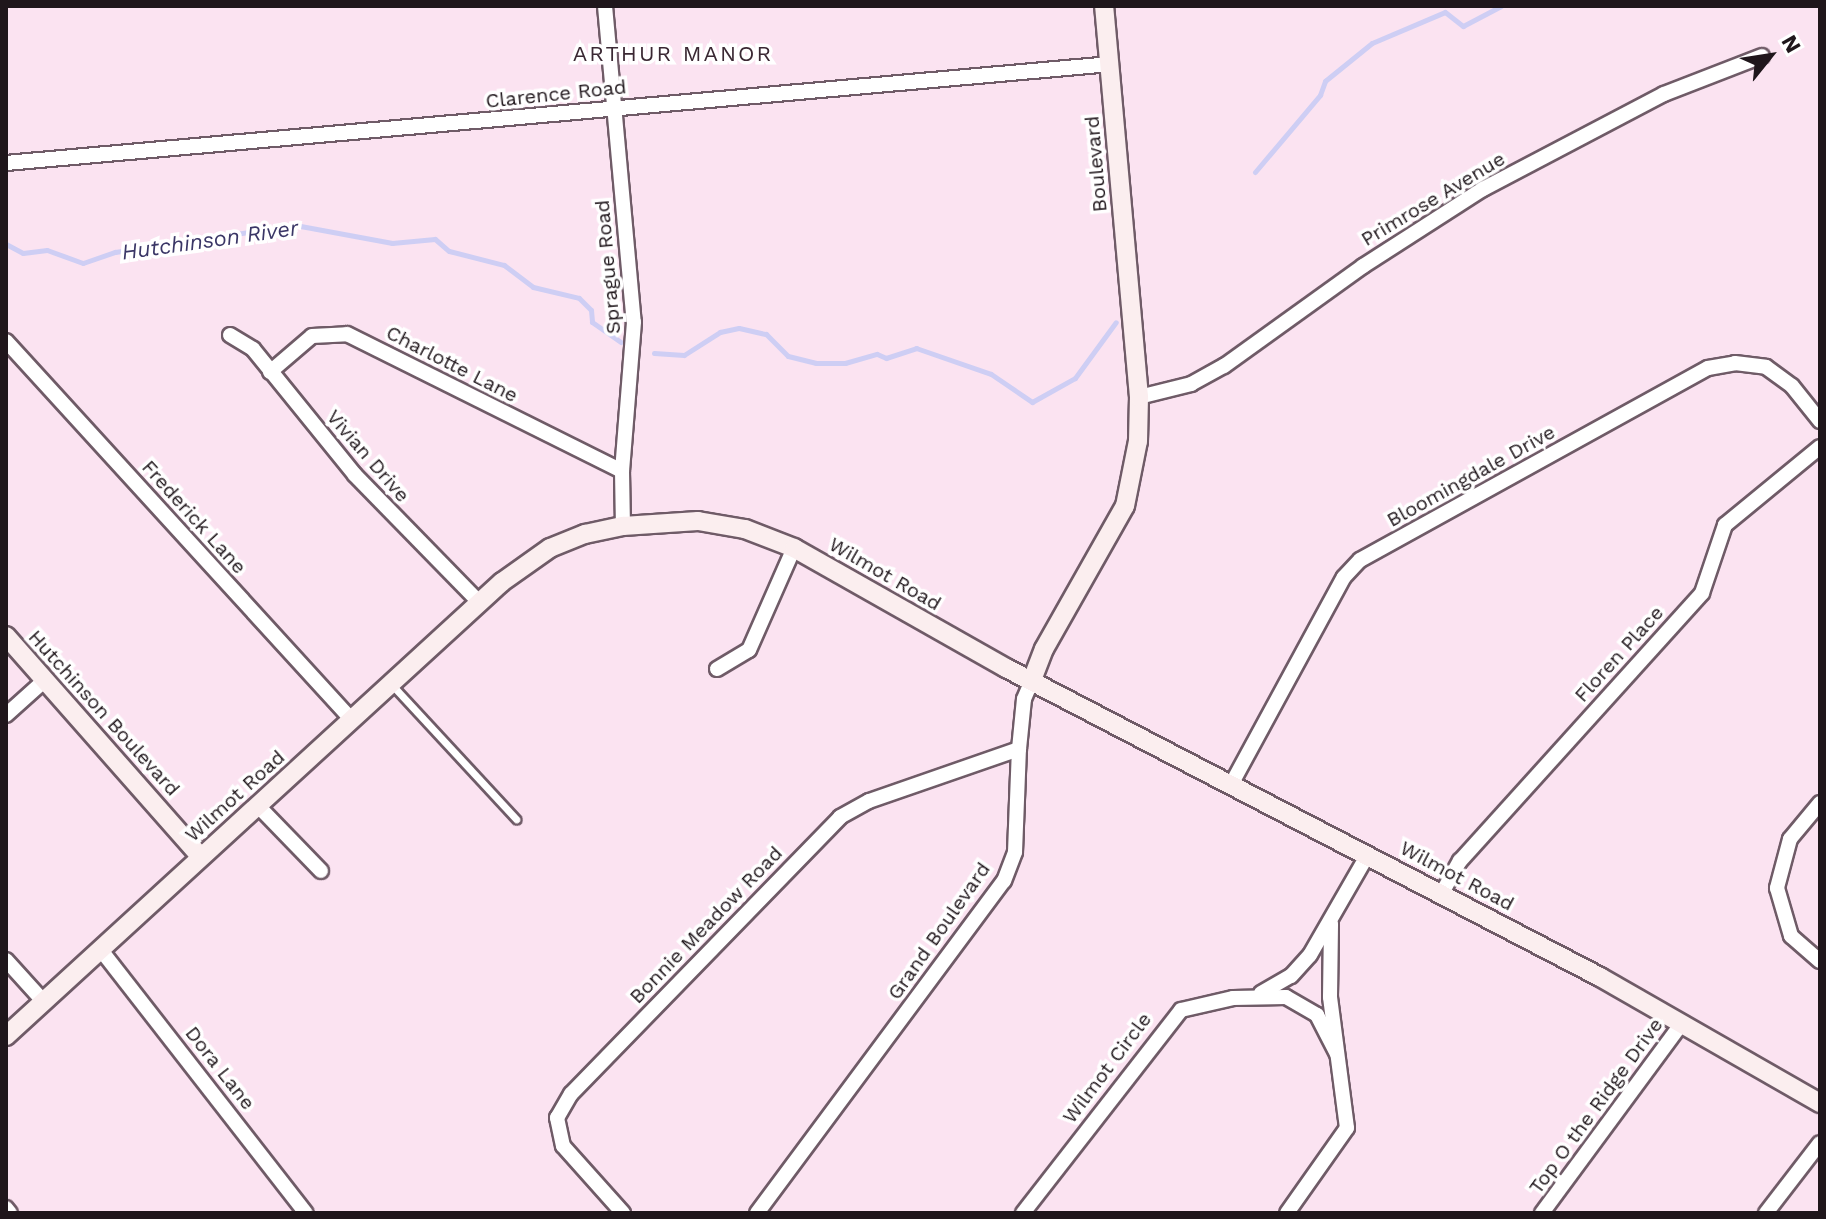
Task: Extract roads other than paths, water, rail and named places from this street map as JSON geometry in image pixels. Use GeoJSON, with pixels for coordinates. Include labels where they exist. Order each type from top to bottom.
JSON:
{"type":"FeatureCollection","features":[{"type":"Feature","properties":{"kind":"street","name":"Sprague Road"},"geometry":{"type":"LineString","coordinates":[[605,6],[634,322],[622,471],[623,526]]}},
{"type":"Feature","properties":{"kind":"street","name":"Boulevard"},"geometry":{"type":"LineString","coordinates":[[1104,6],[1132,317]]}},
{"type":"Feature","properties":{"kind":"street","name":"Primrose Avenue"},"geometry":{"type":"LineString","coordinates":[[1139,397],[1191,384],[1224,366],[1363,266],[1497,182],[1664,94],[1762,56]]}},
{"type":"Feature","properties":{"kind":"street","name":"Clarence Road"},"geometry":{"type":"LineString","coordinates":[[6,163],[1110,64]]}},
{"type":"Feature","properties":{"kind":"street","name":"Grand Boulevard"},"geometry":{"type":"LineString","coordinates":[[757,1213],[1004,881],[1015,852],[1024,699],[1044,649],[1125,506],[1138,441],[1139,397],[1132,317]]}},
{"type":"Feature","properties":{"kind":"street","name":"Charlotte Lane"},"geometry":{"type":"LineString","coordinates":[[270,372],[312,336],[347,334],[622,471]]}},
{"type":"Feature","properties":{"kind":"street","name":"Vivian Drive"},"geometry":{"type":"LineString","coordinates":[[230,335],[253,349],[355,475],[479,602]]}},
{"type":"Feature","properties":{"kind":"street","name":"Frederick Lane"},"geometry":{"type":"LineString","coordinates":[[6,341],[352,720]]}},
{"type":"Feature","properties":{"kind":"street","name":"Bloomingdale Drive"},"geometry":{"type":"LineString","coordinates":[[1232,783],[1344,577],[1360,560],[1708,368],[1735,363],[1766,367],[1792,386],[1820,421]]}},
{"type":"Feature","properties":{"kind":"street","name":"Floren Place"},"geometry":{"type":"LineString","coordinates":[[1442,893],[1460,861],[1702,593],[1725,525],[1820,447]]}},
{"type":"Feature","properties":{"kind":"street","name":"Wilmot Road"},"geometry":{"type":"LineString","coordinates":[[6,1036],[479,602],[550,548],[623,526],[719,524],[794,548],[1032,680],[1442,893],[1682,1023],[1820,1103]]}},
{"type":"Feature","properties":{"kind":"street"},"geometry":{"type":"LineString","coordinates":[[717,669],[749,650],[794,548]]}},
{"type":"Feature","properties":{"kind":"street","name":"Hutchinson Boulevard"},"geometry":{"type":"LineString","coordinates":[[6,636],[200,856]]}},
{"type":"Feature","properties":{"kind":"street"},"geometry":{"type":"LineString","coordinates":[[6,715],[45,680]]}},
{"type":"Feature","properties":{"kind":"street","name":"Bonnie Meadow Road"},"geometry":{"type":"LineString","coordinates":[[623,1213],[598,1192],[558,1136],[557,1118],[571,1094],[840,817],[869,801],[1019,749]]}},
{"type":"Feature","properties":{"kind":"street"},"geometry":{"type":"LineString","coordinates":[[1820,803],[1790,839],[1777,888],[1791,936],[1820,961]]}},
{"type":"Feature","properties":{"kind":"street"},"geometry":{"type":"LineString","coordinates":[[259,807],[321,871]]}},
{"type":"Feature","properties":{"kind":"street","name":"Wilmot Circle"},"geometry":{"type":"LineString","coordinates":[[1254,995],[1291,976],[1331,924],[1368,854]]}},
{"type":"Feature","properties":{"kind":"street","name":"Wilmot Circle"},"geometry":{"type":"LineString","coordinates":[[1287,1213],[1347,1128],[1330,997],[1331,924]]}},
{"type":"Feature","properties":{"kind":"street","name":"Dora Lane"},"geometry":{"type":"LineString","coordinates":[[101,950],[306,1213]]}},
{"type":"Feature","properties":{"kind":"street"},"geometry":{"type":"LineString","coordinates":[[6,960],[43,1001]]}},
{"type":"Feature","properties":{"kind":"street","name":"Wilmot Circle"},"geometry":{"type":"LineString","coordinates":[[1023,1213],[1172,1017],[1189,1005],[1254,995],[1286,997],[1306,1006],[1325,1025],[1337,1054]]}},
{"type":"Feature","properties":{"kind":"street","name":"Top O the Ridge Drive"},"geometry":{"type":"LineString","coordinates":[[1542,1213],[1682,1023]]}},
{"type":"Feature","properties":{"kind":"street"},"geometry":{"type":"LineString","coordinates":[[1766,1213],[1820,1143]]}},
{"type":"Feature","properties":{"kind":"street"},"geometry":{"type":"LineString","coordinates":[[6,1208],[10,1213]]}},
{"type":"Feature","properties":{"kind":"lane"},"geometry":{"type":"LineString","coordinates":[[390,684],[516,819]]}},
{"type":"Feature","properties":{"kind":"waterway","name":"Hutchinson River"},"geometry":{"type":"LineString","coordinates":[[1255,172],[1320,95],[1325,81],[1372,43],[1445,12],[1463,26],[1501,6]]}},
{"type":"Feature","properties":{"kind":"waterway","name":"Hutchinson River"},"geometry":{"type":"LineString","coordinates":[[6,244],[23,253],[47,250],[83,263],[115,252],[295,225],[392,243],[435,239],[449,251],[504,265],[533,287],[579,298],[591,310],[592,322],[621,342]]}},
{"type":"Feature","properties":{"kind":"waterway","name":"Hutchinson River"},"geometry":{"type":"LineString","coordinates":[[654,353],[684,355],[720,332],[739,328],[766,334],[788,356],[816,363],[845,363],[877,354],[886,358],[916,348],[991,374],[1032,402],[1075,378],[1116,322]]}},
{"type":"Feature","properties":{"kind":"district","name":"ARTHUR MANOR"},"geometry":{"type":"Point","coordinates":[673,54]}}]}
